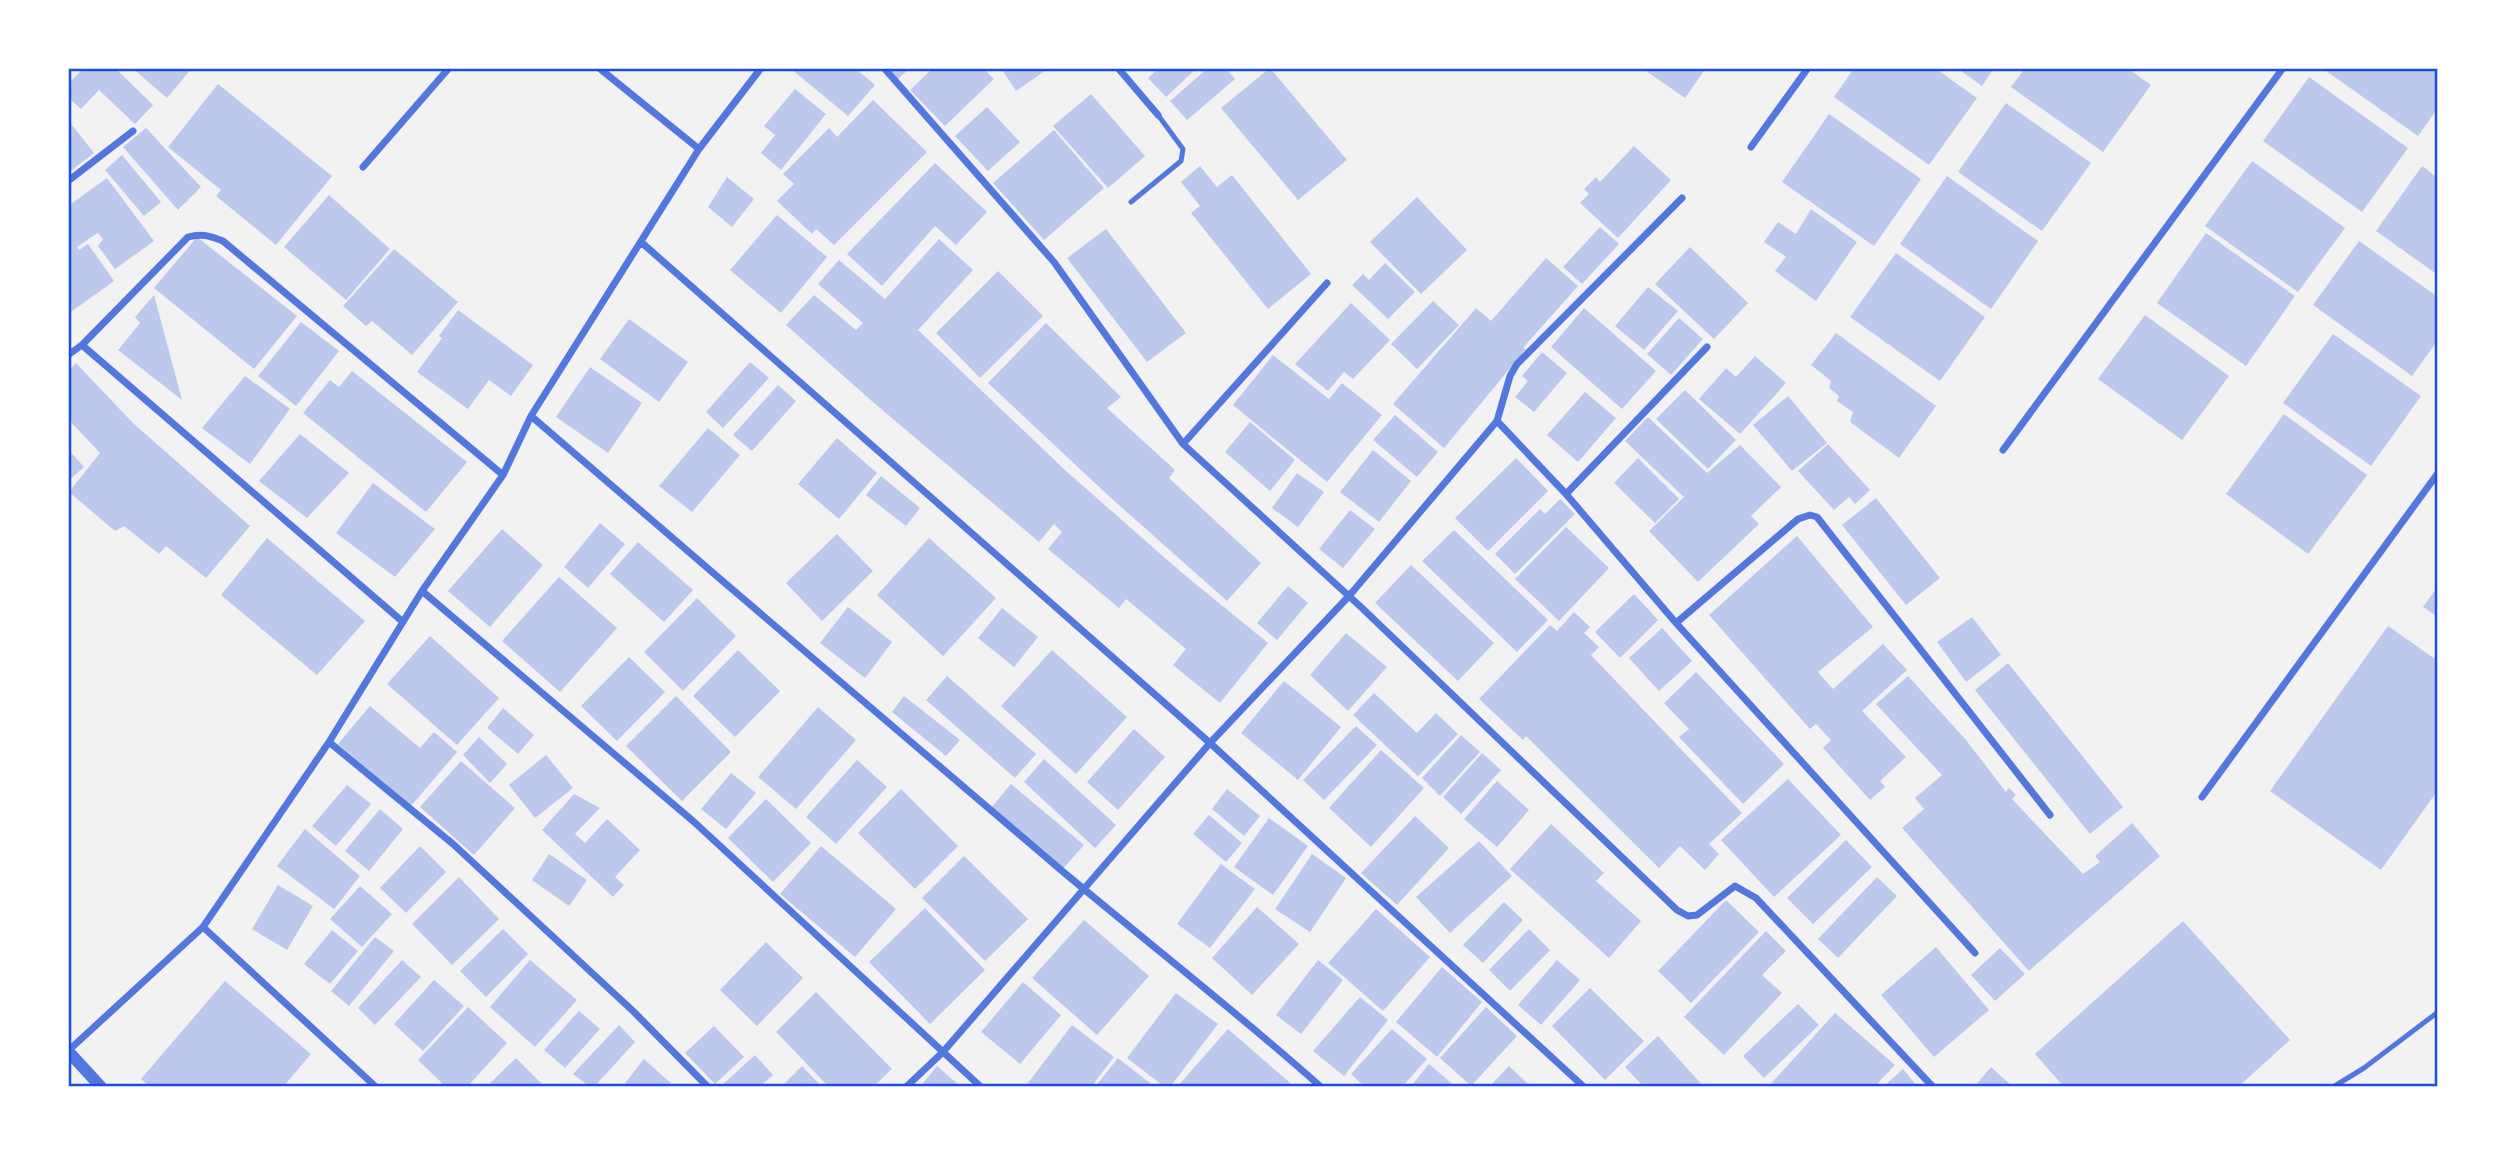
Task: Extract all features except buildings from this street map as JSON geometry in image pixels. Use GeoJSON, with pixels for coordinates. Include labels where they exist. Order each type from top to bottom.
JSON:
{"type":"FeatureCollection","features":[{"type":"Feature","properties":{"kind":"street"},"geometry":{"type":"LineString","coordinates":[[363,167],[449,68]]}},
{"type":"Feature","properties":{"kind":"street"},"geometry":{"type":"LineString","coordinates":[[599,68],[699,149]]}},
{"type":"Feature","properties":{"kind":"street"},"geometry":{"type":"LineString","coordinates":[[94,1085],[68,1051],[203,927],[329,742],[422,591],[503,475],[531,416],[699,149],[761,68]]}},
{"type":"Feature","properties":{"kind":"street"},"geometry":{"type":"LineString","coordinates":[[884,68],[1054,262],[1183,444],[1349,596],[1678,910],[1688,916],[1697,915],[1735,886],[1756,898],[1933,1087]]}},
{"type":"Feature","properties":{"kind":"street"},"geometry":{"type":"LineString","coordinates":[[1118,68],[1158,115]]}},
{"type":"Feature","properties":{"kind":"street"},"geometry":{"type":"LineString","coordinates":[[1751,147],[1808,68]]}},
{"type":"Feature","properties":{"kind":"street"},"geometry":{"type":"LineString","coordinates":[[2003,450],[2283,68]]}},
{"type":"Feature","properties":{"kind":"street"},"geometry":{"type":"LineString","coordinates":[[68,181],[133,131]]}},
{"type":"Feature","properties":{"kind":"street"},"geometry":{"type":"LineString","coordinates":[[906,1087],[943,1052],[1210,744],[1349,596],[1497,421],[1510,376],[1517,364],[1682,198]]}},
{"type":"Feature","properties":{"kind":"street"},"geometry":{"type":"LineString","coordinates":[[68,355],[82,345],[188,237],[208,235],[223,241],[503,475]]}},
{"type":"Feature","properties":{"kind":"street"},"geometry":{"type":"LineString","coordinates":[[641,242],[1210,744],[1584,1087]]}},
{"type":"Feature","properties":{"kind":"street"},"geometry":{"type":"LineString","coordinates":[[1183,444],[1327,283]]}},
{"type":"Feature","properties":{"kind":"street"},"geometry":{"type":"LineString","coordinates":[[82,345],[403,622]]}},
{"type":"Feature","properties":{"kind":"street"},"geometry":{"type":"LineString","coordinates":[[1566,494],[1707,346]]}},
{"type":"Feature","properties":{"kind":"street"},"geometry":{"type":"LineString","coordinates":[[531,416],[830,675],[1084,889],[1253,1026],[1321,1087]]}},
{"type":"Feature","properties":{"kind":"street"},"geometry":{"type":"LineString","coordinates":[[1497,421],[1566,494],[1676,623],[1975,953]]}},
{"type":"Feature","properties":{"kind":"street"},"geometry":{"type":"LineString","coordinates":[[2202,797],[2438,473]]}},
{"type":"Feature","properties":{"kind":"street"},"geometry":{"type":"LineString","coordinates":[[1676,623],[1798,519],[1810,515],[1817,517],[2050,816]]}},
{"type":"Feature","properties":{"kind":"street"},"geometry":{"type":"LineString","coordinates":[[422,591],[693,821],[981,1087]]}},
{"type":"Feature","properties":{"kind":"street"},"geometry":{"type":"LineString","coordinates":[[329,742],[453,844],[633,1011],[708,1087]]}},
{"type":"Feature","properties":{"kind":"street"},"geometry":{"type":"LineString","coordinates":[[203,927],[376,1087]]}},
{"type":"Feature","properties":{"kind":"lane"},"geometry":{"type":"LineString","coordinates":[[1131,202],[1181,161],[1183,149],[1158,115]]}},
{"type":"Feature","properties":{"kind":"lane"},"geometry":{"type":"LineString","coordinates":[[2333,1087],[2364,1068],[2438,1012]]}}]}
